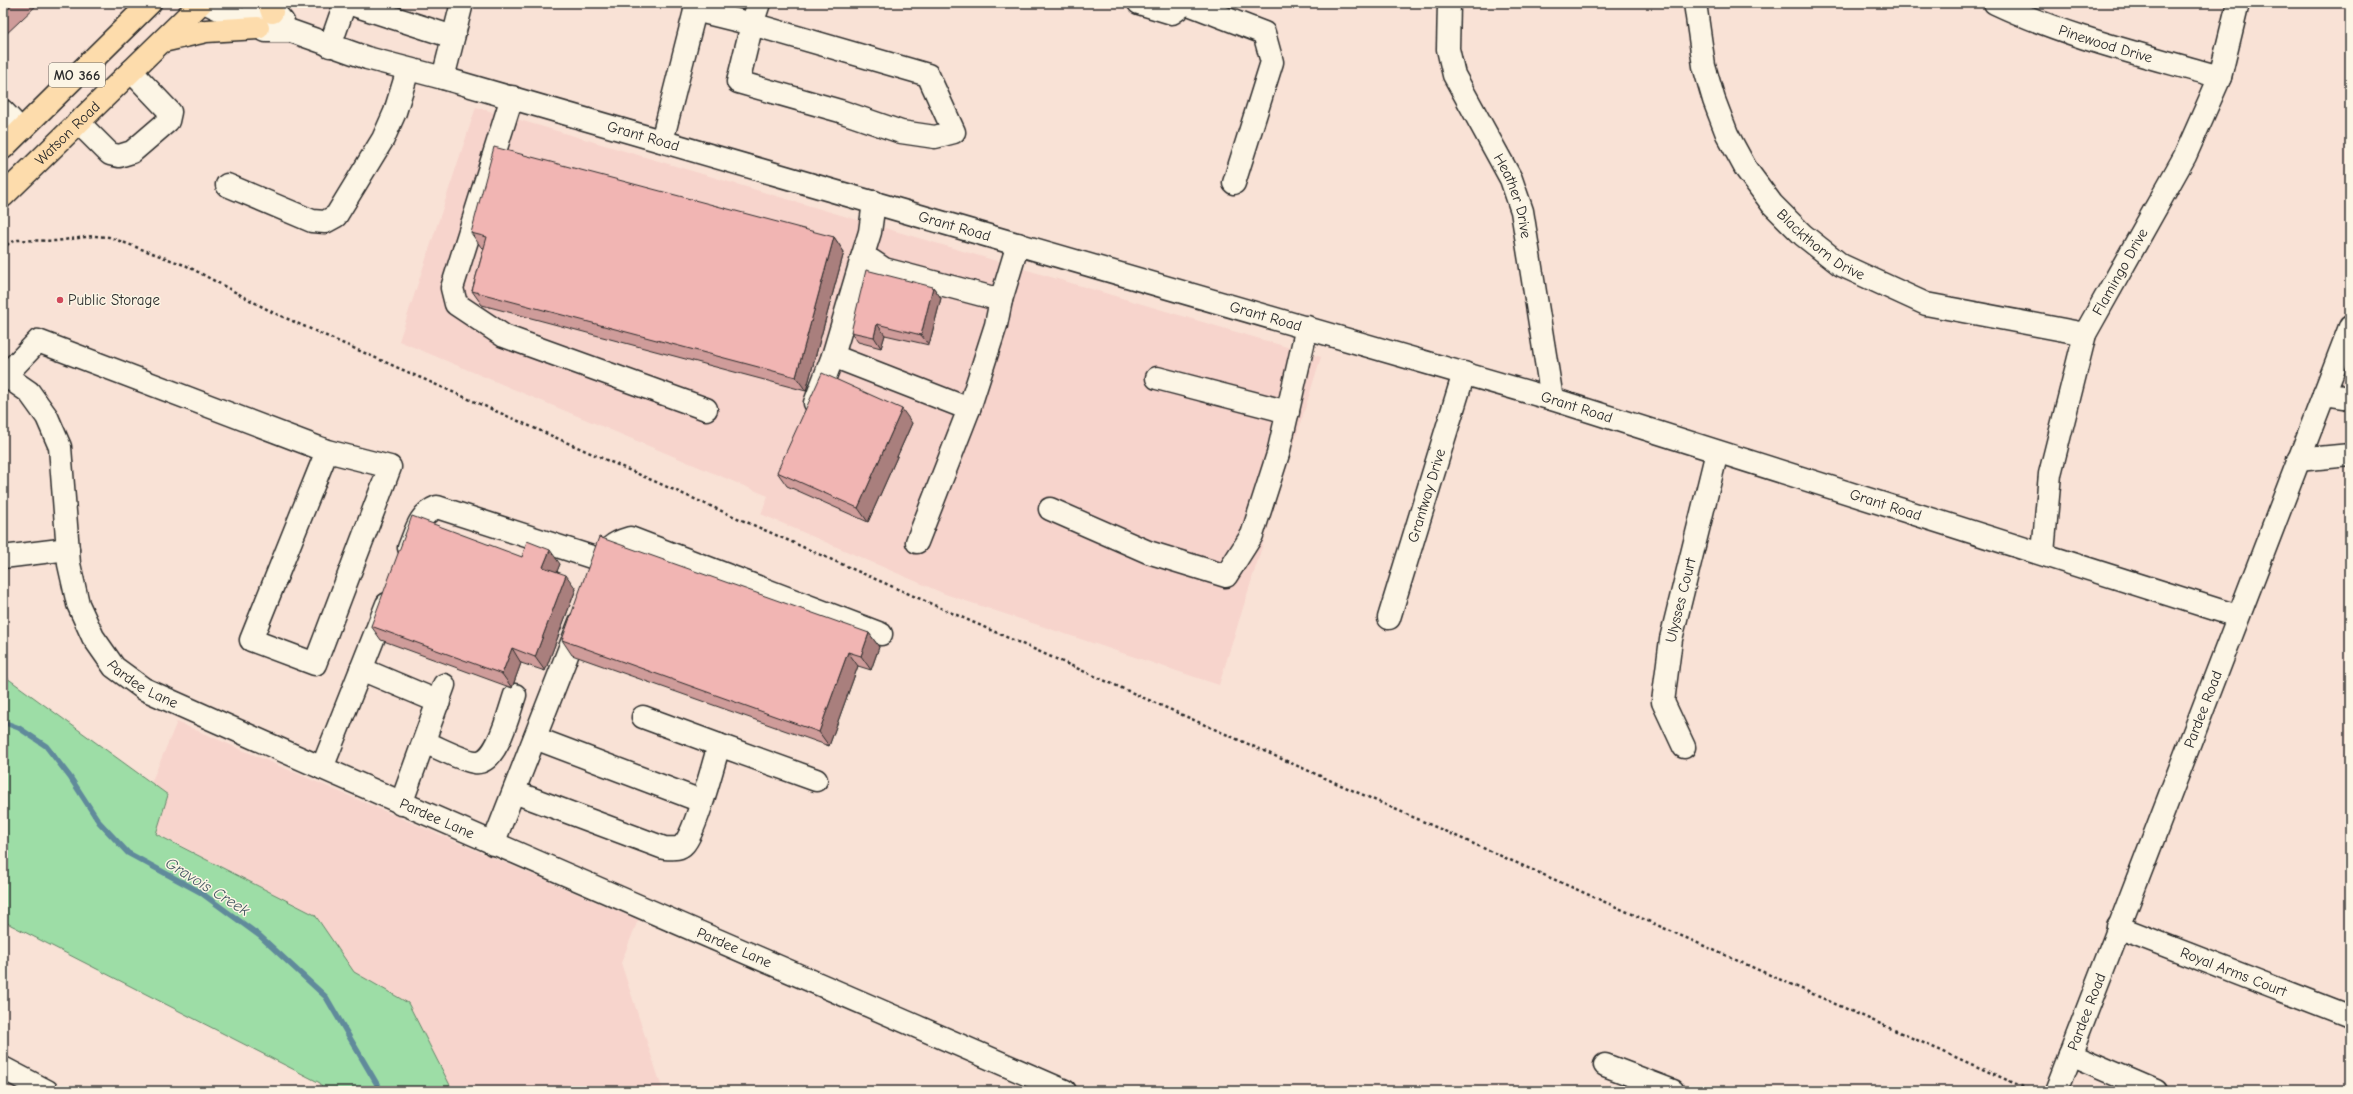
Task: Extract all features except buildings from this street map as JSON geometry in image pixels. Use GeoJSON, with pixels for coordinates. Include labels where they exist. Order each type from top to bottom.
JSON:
{"type":"FeatureCollection","features":[{"type":"Feature","properties":{"kind":"main road","name":"MO 366"},"geometry":{"type":"LineString","coordinates":[[3,148],[135,11],[150,3]]}},
{"type":"Feature","properties":{"kind":"main road","name":"Watson Road"},"geometry":{"type":"LineString","coordinates":[[3,196],[201,3]]}},
{"type":"Feature","properties":{"kind":"main road"},"geometry":{"type":"LineString","coordinates":[[160,42],[206,31],[258,28]]}},
{"type":"Feature","properties":{"kind":"street","name":"Grant Road"},"geometry":{"type":"LineString","coordinates":[[206,3],[266,31],[291,31],[330,46],[408,70],[512,97],[1552,399],[2043,553],[2237,616]]}},
{"type":"Feature","properties":{"kind":"street"},"geometry":{"type":"LineString","coordinates":[[330,46],[346,3],[453,38]]}},
{"type":"Feature","properties":{"kind":"street"},"geometry":{"type":"LineString","coordinates":[[443,78],[462,3]]}},
{"type":"Feature","properties":{"kind":"street"},"geometry":{"type":"LineString","coordinates":[[662,141],[696,7],[752,24],[928,75],[954,132],[935,137],[901,132],[840,111],[738,82],[752,24],[759,3]]}},
{"type":"Feature","properties":{"kind":"street"},"geometry":{"type":"LineString","coordinates":[[1139,3],[1172,13],[1186,3],[1264,33],[1272,62],[1234,182]]}},
{"type":"Feature","properties":{"kind":"street","name":"Heather Drive"},"geometry":{"type":"LineString","coordinates":[[1449,3],[1448,50],[1454,76],[1511,179],[1522,211],[1552,399]]}},
{"type":"Feature","properties":{"kind":"street","name":"Blackthorn Drive"},"geometry":{"type":"LineString","coordinates":[[1695,3],[1704,66],[1714,100],[1727,134],[1750,175],[1772,204],[1803,235],[1841,265],[1926,304],[2085,334]]}},
{"type":"Feature","properties":{"kind":"street","name":"Pinewood Drive"},"geometry":{"type":"LineString","coordinates":[[1995,3],[2025,18],[2088,40],[2220,77]]}},
{"type":"Feature","properties":{"kind":"street","name":"Flamingo Drive"},"geometry":{"type":"LineString","coordinates":[[2043,553],[2050,474],[2085,334],[2185,156],[2220,77],[2238,3]]}},
{"type":"Feature","properties":{"kind":"street","name":"Grant Road"},"geometry":{"type":"LineString","coordinates":[[264,6],[291,31]]}},
{"type":"Feature","properties":{"kind":"street"},"geometry":{"type":"LineString","coordinates":[[227,185],[312,221],[326,222],[336,216],[383,139],[395,112],[408,70]]}},
{"type":"Feature","properties":{"kind":"street"},"geometry":{"type":"LineString","coordinates":[[78,122],[110,154],[119,156],[132,152],[168,121],[170,112],[131,71]]}},
{"type":"Feature","properties":{"kind":"street"},"geometry":{"type":"LineString","coordinates":[[512,97],[452,288],[456,304],[504,336],[706,409]]}},
{"type":"Feature","properties":{"kind":"street"},"geometry":{"type":"LineString","coordinates":[[3,111],[21,130]]}},
{"type":"Feature","properties":{"kind":"street"},"geometry":{"type":"LineString","coordinates":[[807,423],[833,356],[870,232],[874,202]]}},
{"type":"Feature","properties":{"kind":"street"},"geometry":{"type":"LineString","coordinates":[[917,542],[969,409],[996,325],[1001,300],[1018,244]]}},
{"type":"Feature","properties":{"kind":"street"},"geometry":{"type":"LineString","coordinates":[[862,258],[872,261],[884,269],[1001,300]]}},
{"type":"Feature","properties":{"kind":"street"},"geometry":{"type":"LineString","coordinates":[[1050,509],[1148,552],[1226,576],[1252,535],[1278,454],[1307,327]]}},
{"type":"Feature","properties":{"kind":"street","name":"Pardee Road"},"geometry":{"type":"LineString","coordinates":[[2056,1091],[2237,616],[2350,327]]}},
{"type":"Feature","properties":{"kind":"street"},"geometry":{"type":"LineString","coordinates":[[4,376],[38,341],[327,451],[390,467],[315,664],[251,640],[327,451]]}},
{"type":"Feature","properties":{"kind":"street"},"geometry":{"type":"LineString","coordinates":[[833,356],[969,409]]}},
{"type":"Feature","properties":{"kind":"street","name":"Grantway Drive"},"geometry":{"type":"LineString","coordinates":[[1389,618],[1464,373]]}},
{"type":"Feature","properties":{"kind":"street","name":"Pardee Lane"},"geometry":{"type":"LineString","coordinates":[[4,376],[29,392],[47,417],[60,447],[68,549],[78,604],[93,637],[114,667],[144,689],[401,804],[1066,1091]]}},
{"type":"Feature","properties":{"kind":"street"},"geometry":{"type":"LineString","coordinates":[[1157,378],[1288,412]]}},
{"type":"Feature","properties":{"kind":"street"},"geometry":{"type":"LineString","coordinates":[[2324,394],[2350,398]]}},
{"type":"Feature","properties":{"kind":"street","name":"Ulysses Court"},"geometry":{"type":"LineString","coordinates":[[1684,747],[1663,702],[1671,639],[1717,452]]}},
{"type":"Feature","properties":{"kind":"street"},"geometry":{"type":"LineString","coordinates":[[2298,460],[2350,455]]}},
{"type":"Feature","properties":{"kind":"street"},"geometry":{"type":"LineString","coordinates":[[322,768],[421,519],[428,511],[437,507],[604,561]]}},
{"type":"Feature","properties":{"kind":"street"},"geometry":{"type":"LineString","coordinates":[[595,583],[609,547],[616,542],[630,538],[881,634]]}},
{"type":"Feature","properties":{"kind":"street"},"geometry":{"type":"LineString","coordinates":[[3,557],[68,549]]}},
{"type":"Feature","properties":{"kind":"street"},"geometry":{"type":"LineString","coordinates":[[493,844],[586,606]]}},
{"type":"Feature","properties":{"kind":"street"},"geometry":{"type":"LineString","coordinates":[[361,669],[441,694],[401,804]]}},
{"type":"Feature","properties":{"kind":"street"},"geometry":{"type":"LineString","coordinates":[[424,742],[475,762],[485,761],[493,754],[515,695]]}},
{"type":"Feature","properties":{"kind":"street"},"geometry":{"type":"LineString","coordinates":[[643,717],[816,780]]}},
{"type":"Feature","properties":{"kind":"street"},"geometry":{"type":"LineString","coordinates":[[535,738],[702,801]]}},
{"type":"Feature","properties":{"kind":"street"},"geometry":{"type":"LineString","coordinates":[[514,792],[664,848],[675,849],[684,844],[692,830],[719,745]]}},
{"type":"Feature","properties":{"kind":"street","name":"Royal Arms Court"},"geometry":{"type":"LineString","coordinates":[[2118,927],[2350,1017]]}},
{"type":"Feature","properties":{"kind":"street"},"geometry":{"type":"LineString","coordinates":[[2070,1054],[2156,1091]]}},
{"type":"Feature","properties":{"kind":"street"},"geometry":{"type":"LineString","coordinates":[[1605,1065],[1673,1091]]}},
{"type":"Feature","properties":{"kind":"street"},"geometry":{"type":"LineString","coordinates":[[5,1071],[47,1091]]}},
{"type":"Feature","properties":{"kind":"path"},"geometry":{"type":"LineString","coordinates":[[3,250],[9,243],[18,240],[56,241],[93,236],[109,237],[187,266],[272,312],[2032,1091]]}},
{"type":"Feature","properties":{"kind":"shaded area"},"geometry":{"type":"Polygon","coordinates":[[[476,107],[1321,357],[1219,685],[945,594],[761,514],[768,496],[399,341],[476,107]]]}},
{"type":"Feature","properties":{"kind":"shaded area"},"geometry":{"type":"Polygon","coordinates":[[[177,722],[638,920],[621,963],[663,1091],[453,1091],[408,1003],[354,972],[315,915],[156,833],[168,796],[151,783],[177,722]]]}},
{"type":"Feature","properties":{"kind":"green space"},"geometry":{"type":"Polygon","coordinates":[[[3,675],[168,795],[156,834],[315,915],[354,972],[408,1003],[453,1091],[324,1091],[320,1083],[3,921],[3,675]]]}},
{"type":"Feature","properties":{"kind":"waterway","name":"Gravois Creek"},"geometry":{"type":"LineString","coordinates":[[3,722],[19,728],[46,746],[70,777],[99,822],[128,853],[200,892],[260,936],[326,997],[381,1091]]}},
{"type":"Feature","properties":{"kind":"place","name":"Public Storage"},"geometry":{"type":"Point","coordinates":[60,300]}}]}
